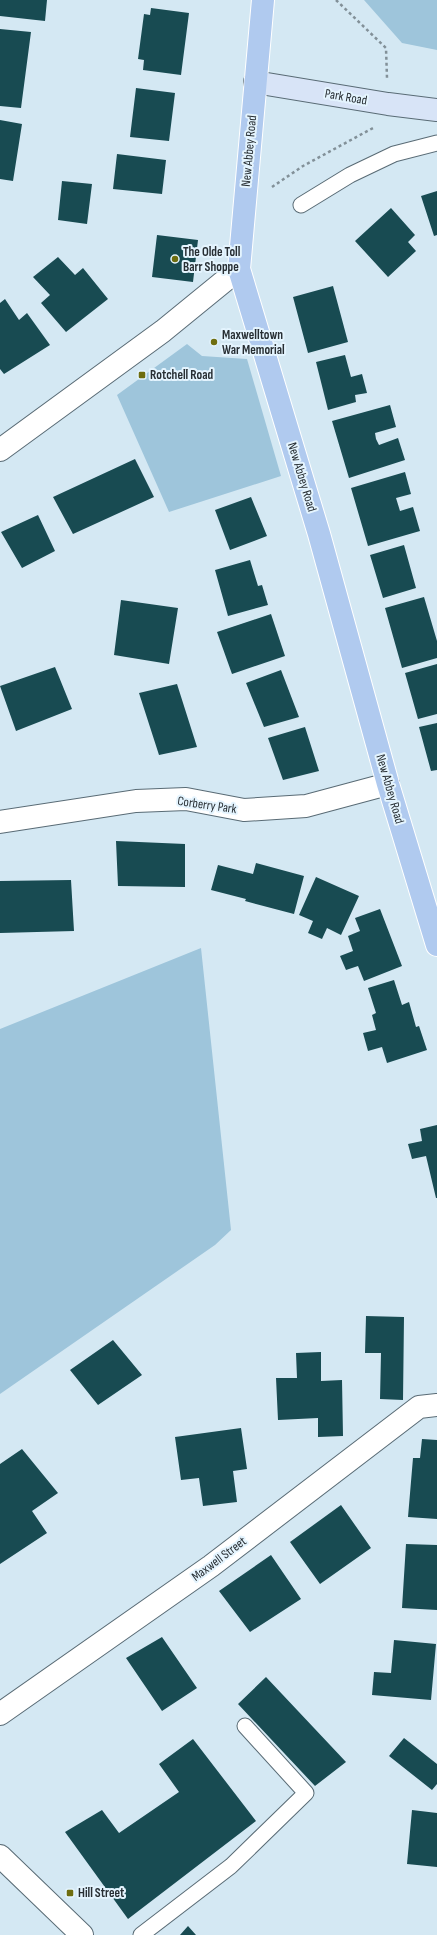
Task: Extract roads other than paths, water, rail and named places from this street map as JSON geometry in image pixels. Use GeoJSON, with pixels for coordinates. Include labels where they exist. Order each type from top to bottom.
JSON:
{"type":"FeatureCollection","features":[{"type":"Feature","properties":{"kind":"main road","name":"New Abbey Road"},"geometry":{"type":"LineString","coordinates":[[263,0],[239,269],[319,534],[388,784],[437,945]]}},
{"type":"Feature","properties":{"kind":"street","name":"Park Road"},"geometry":{"type":"LineString","coordinates":[[255,82],[388,104],[437,110]]}},
{"type":"Feature","properties":{"kind":"street"},"geometry":{"type":"LineString","coordinates":[[0,450],[162,331],[239,269]]}},
{"type":"Feature","properties":{"kind":"street","name":"Corberry Park"},"geometry":{"type":"LineString","coordinates":[[0,822],[136,801],[186,799],[244,810],[306,806],[388,784]]}},
{"type":"Feature","properties":{"kind":"street","name":"Maxwell Street"},"geometry":{"type":"LineString","coordinates":[[0,1714],[211,1566],[419,1407],[437,1405]]}},
{"type":"Feature","properties":{"kind":"street"},"geometry":{"type":"LineString","coordinates":[[0,1856],[82,1935]]}},
{"type":"Feature","properties":{"kind":"lane"},"geometry":{"type":"LineString","coordinates":[[301,205],[350,175],[394,154],[437,143]]}},
{"type":"Feature","properties":{"kind":"lane"},"geometry":{"type":"LineString","coordinates":[[141,1935],[231,1866],[306,1793],[245,1726]]}},
{"type":"Feature","properties":{"kind":"place","name":"The Olde Toll Barr Shoppe"},"geometry":{"type":"Point","coordinates":[175,259]}},
{"type":"Feature","properties":{"kind":"place","name":"Maxwelltown War Memorial"},"geometry":{"type":"Point","coordinates":[214,342]}},
{"type":"Feature","properties":{"kind":"place","name":"Rotchell Road"},"geometry":{"type":"Point","coordinates":[142,375]}},
{"type":"Feature","properties":{"kind":"place","name":"Hill Street"},"geometry":{"type":"Point","coordinates":[70,1893]}}]}
